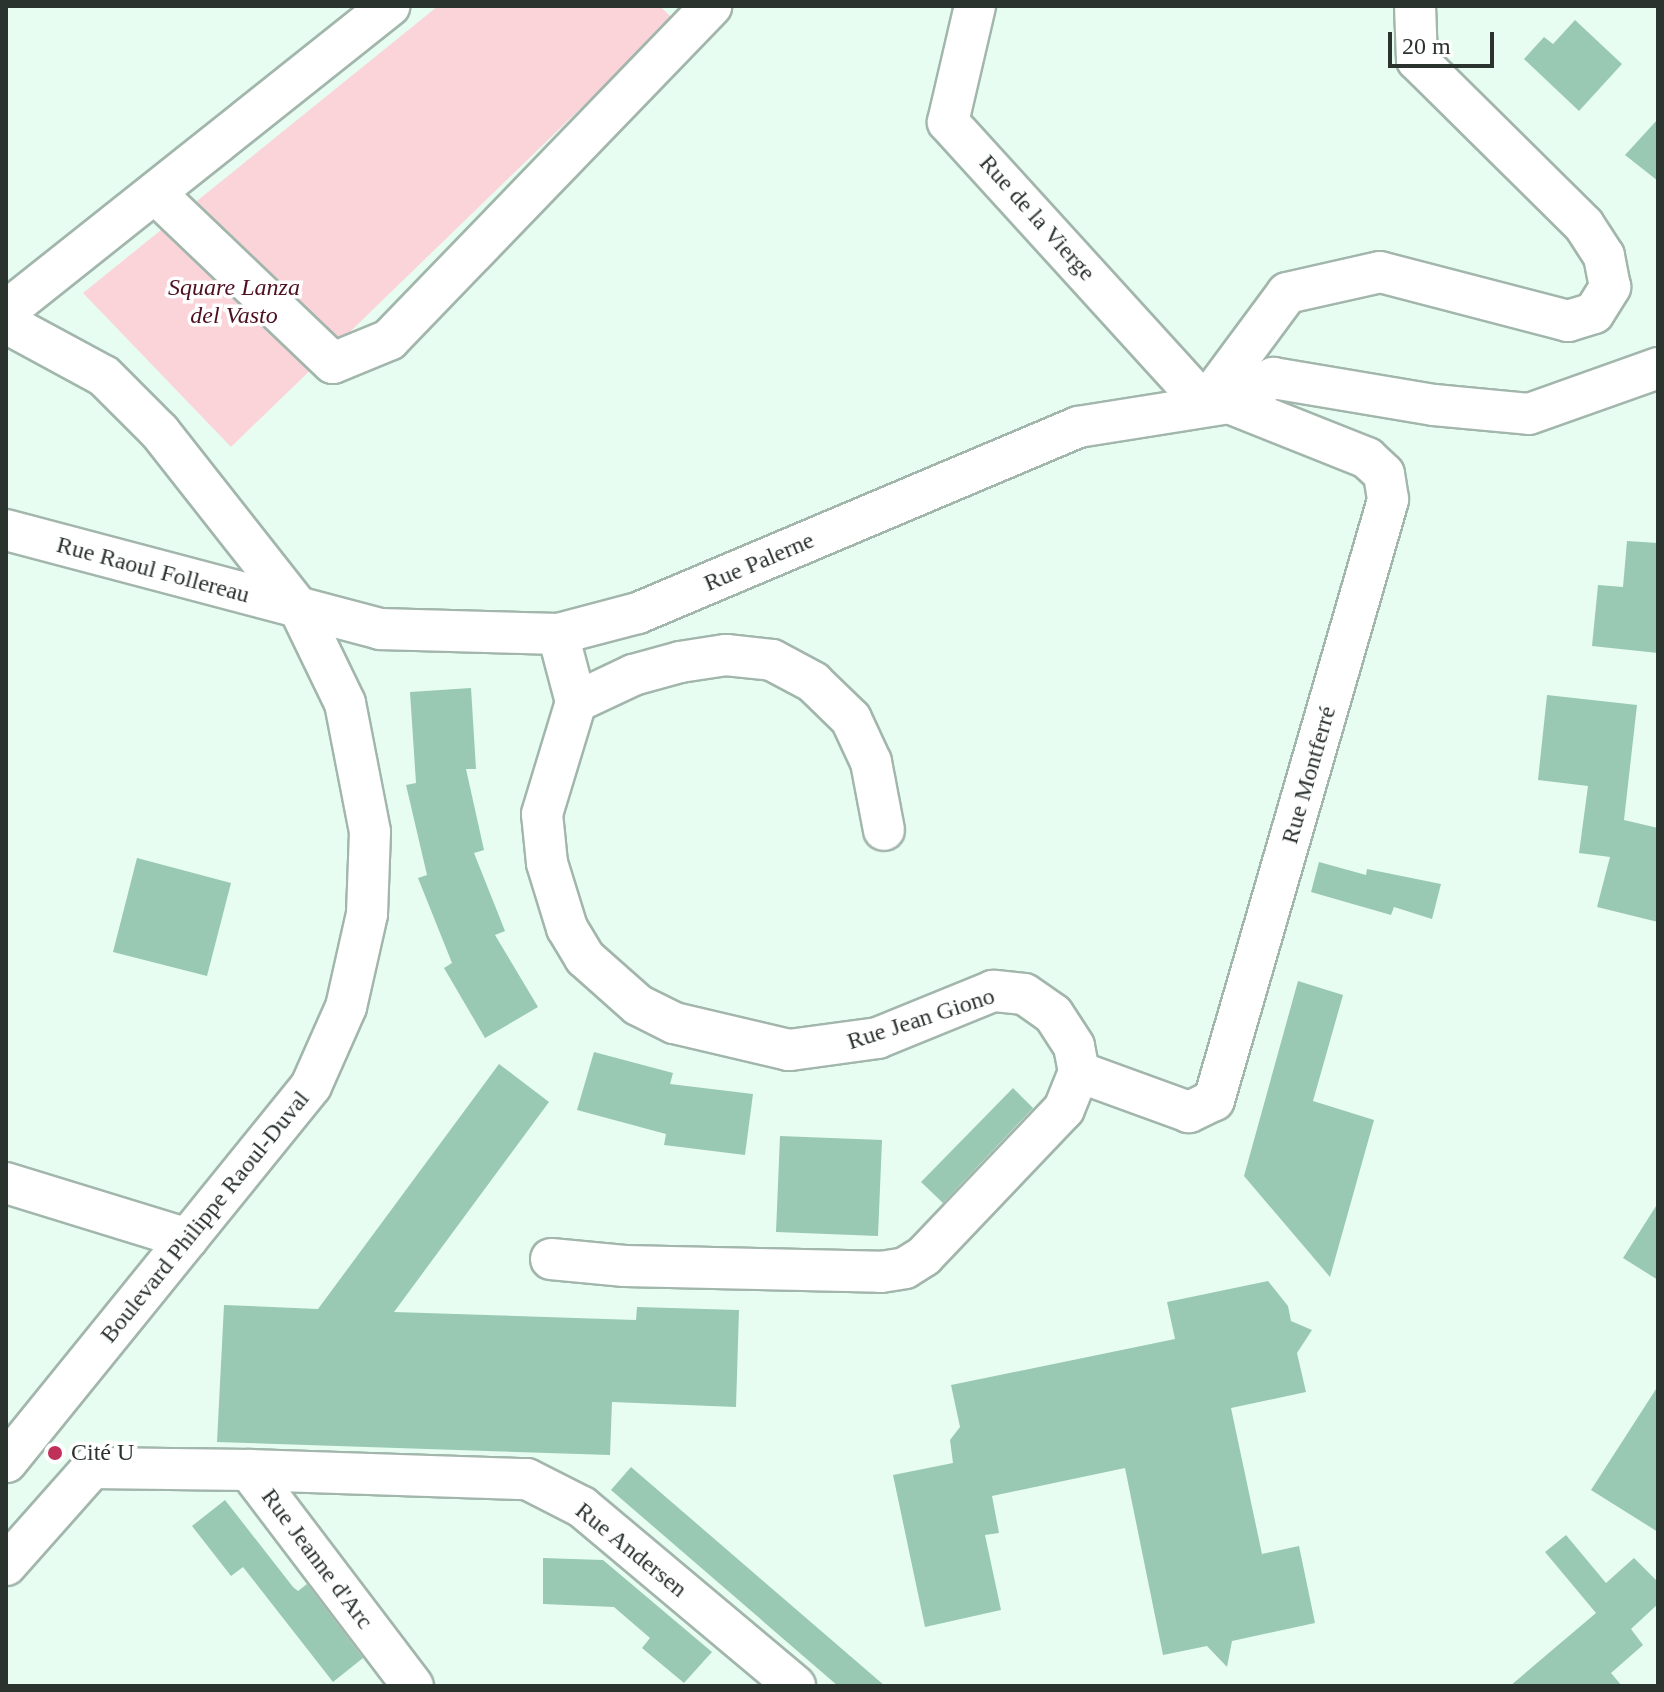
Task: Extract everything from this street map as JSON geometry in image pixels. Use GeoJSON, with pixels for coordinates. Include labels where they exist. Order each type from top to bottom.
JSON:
{"type":"FeatureCollection","features":[{"type":"Feature","properties":{"kind":"street"},"geometry":{"type":"LineString","coordinates":[[6,311],[390,6]]}},
{"type":"Feature","properties":{"kind":"street"},"geometry":{"type":"LineString","coordinates":[[155,193],[333,363],[389,340],[711,6]]}},
{"type":"Feature","properties":{"kind":"street","name":"Rue de la Vierge"},"geometry":{"type":"LineString","coordinates":[[975,6],[948,122],[1217,404]]}},
{"type":"Feature","properties":{"kind":"street"},"geometry":{"type":"LineString","coordinates":[[1217,404],[1287,293],[1380,272],[1568,321],[1594,313],[1610,287],[1604,256],[1584,225],[1417,60],[1415,6]]}},
{"type":"Feature","properties":{"kind":"street","name":"Boulevard Philippe Raoul-Duval"},"geometry":{"type":"LineString","coordinates":[[6,323],[104,376],[169,443],[300,610],[345,703],[355,735],[370,832],[367,914],[346,1007],[311,1086],[6,1462]]}},
{"type":"Feature","properties":{"kind":"street"},"geometry":{"type":"LineString","coordinates":[[1217,404],[1273,378],[1434,405],[1529,414],[1658,368]]}},
{"type":"Feature","properties":{"kind":"street","name":"Rue Palerne"},"geometry":{"type":"LineString","coordinates":[[300,610],[415,633],[558,634],[638,613],[1078,427],[1217,404]]}},
{"type":"Feature","properties":{"kind":"street","name":"Rue Montferré"},"geometry":{"type":"LineString","coordinates":[[1079,1072],[1189,1112],[1214,1100],[1388,500],[1384,474],[1367,458],[1217,404]]}},
{"type":"Feature","properties":{"kind":"street","name":"Rue Raoul Follereau"},"geometry":{"type":"LineString","coordinates":[[6,530],[300,610]]}},
{"type":"Feature","properties":{"kind":"street"},"geometry":{"type":"LineString","coordinates":[[558,634],[576,702],[633,675],[680,662],[726,655],[772,660],[813,682],[851,719],[871,762],[884,830]]}},
{"type":"Feature","properties":{"kind":"street","name":"Rue Jean Giono"},"geometry":{"type":"LineString","coordinates":[[576,702],[542,814],[547,863],[567,928],[585,958],[638,1005],[674,1023],[789,1050],[878,1038],[993,991],[1024,994],[1053,1014],[1074,1046],[1079,1072]]}},
{"type":"Feature","properties":{"kind":"street"},"geometry":{"type":"LineString","coordinates":[[551,1259],[625,1266],[905,1268],[924,1256],[1064,1109],[1079,1072]]}},
{"type":"Feature","properties":{"kind":"street"},"geometry":{"type":"LineString","coordinates":[[6,1183],[188,1239]]}},
{"type":"Feature","properties":{"kind":"street","name":"Rue Jeanne d'Arc"},"geometry":{"type":"LineString","coordinates":[[6,1565],[92,1468],[249,1470],[413,1686]]}},
{"type":"Feature","properties":{"kind":"street","name":"Rue Andersen"},"geometry":{"type":"LineString","coordinates":[[249,1470],[527,1479],[582,1507],[795,1686]]}},
{"type":"Feature","properties":{"kind":"green space","name":"Square Lanza del Vasto"},"geometry":{"type":"Polygon","coordinates":[[[438,6],[660,6],[673,19],[231,447],[83,293],[438,6]]]}},
{"type":"Feature","properties":{"kind":"building"},"geometry":{"type":"Polygon","coordinates":[[[1575,20],[1622,64],[1579,111],[1524,59],[1544,37],[1553,44],[1575,20]]]}},
{"type":"Feature","properties":{"kind":"building"},"geometry":{"type":"Polygon","coordinates":[[[1658,119],[1658,181],[1625,155],[1658,119]]]}},
{"type":"Feature","properties":{"kind":"building"},"geometry":{"type":"Polygon","coordinates":[[[1627,541],[1658,543],[1658,653],[1592,646],[1598,585],[1623,587],[1627,541]]]}},
{"type":"Feature","properties":{"kind":"building"},"geometry":{"type":"Polygon","coordinates":[[[471,688],[476,769],[466,769],[484,850],[474,853],[505,931],[495,935],[538,1007],[485,1038],[444,968],[452,963],[418,878],[427,875],[406,785],[416,783],[410,692],[471,688]]]}},
{"type":"Feature","properties":{"kind":"building"},"geometry":{"type":"Polygon","coordinates":[[[1547,695],[1637,705],[1624,820],[1658,828],[1658,922],[1597,907],[1610,857],[1579,853],[1588,786],[1538,780],[1547,695]]]}},
{"type":"Feature","properties":{"kind":"building"},"geometry":{"type":"Polygon","coordinates":[[[137,858],[231,883],[207,976],[113,952],[137,858]]]}},
{"type":"Feature","properties":{"kind":"building"},"geometry":{"type":"Polygon","coordinates":[[[1319,862],[1366,875],[1367,869],[1441,884],[1432,919],[1394,907],[1391,915],[1311,892],[1319,862]]]}},
{"type":"Feature","properties":{"kind":"building"},"geometry":{"type":"Polygon","coordinates":[[[1298,981],[1343,995],[1313,1101],[1374,1120],[1330,1277],[1244,1176],[1298,981]]]}},
{"type":"Feature","properties":{"kind":"building"},"geometry":{"type":"Polygon","coordinates":[[[594,1052],[673,1073],[670,1084],[753,1094],[745,1155],[664,1145],[666,1134],[577,1110],[594,1052]]]}},
{"type":"Feature","properties":{"kind":"building"},"geometry":{"type":"Polygon","coordinates":[[[499,1064],[549,1102],[394,1312],[636,1320],[637,1307],[739,1310],[736,1407],[612,1402],[610,1455],[217,1442],[224,1305],[318,1309],[499,1064]]]}},
{"type":"Feature","properties":{"kind":"building"},"geometry":{"type":"Polygon","coordinates":[[[1013,1088],[1033,1108],[943,1203],[921,1182],[1013,1088]]]}},
{"type":"Feature","properties":{"kind":"building"},"geometry":{"type":"Polygon","coordinates":[[[780,1136],[882,1140],[878,1236],[776,1232],[780,1136]]]}},
{"type":"Feature","properties":{"kind":"building"},"geometry":{"type":"Polygon","coordinates":[[[1658,1203],[1658,1280],[1623,1258],[1658,1203]]]}},
{"type":"Feature","properties":{"kind":"building"},"geometry":{"type":"Polygon","coordinates":[[[1268,1281],[1288,1306],[1291,1321],[1312,1330],[1297,1353],[1306,1392],[1231,1408],[1262,1554],[1299,1546],[1315,1623],[1232,1641],[1227,1667],[1207,1646],[1163,1655],[1125,1468],[992,1496],[999,1533],[985,1535],[1001,1610],[925,1627],[893,1475],[953,1463],[950,1440],[960,1427],[951,1385],[1175,1339],[1167,1302],[1268,1281]]]}},
{"type":"Feature","properties":{"kind":"building"},"geometry":{"type":"Polygon","coordinates":[[[1658,1386],[1658,1532],[1591,1490],[1658,1386]]]}},
{"type":"Feature","properties":{"kind":"building"},"geometry":{"type":"Polygon","coordinates":[[[631,1467],[885,1686],[838,1686],[611,1490],[631,1467]]]}},
{"type":"Feature","properties":{"kind":"building"},"geometry":{"type":"Polygon","coordinates":[[[225,1500],[293,1587],[298,1591],[307,1584],[363,1658],[333,1682],[243,1567],[231,1576],[192,1526],[225,1500]]]}},
{"type":"Feature","properties":{"kind":"building"},"geometry":{"type":"Polygon","coordinates":[[[1566,1535],[1606,1583],[1634,1558],[1658,1582],[1658,1604],[1631,1629],[1643,1645],[1611,1673],[1622,1686],[1510,1686],[1596,1613],[1545,1552],[1566,1535]]]}},
{"type":"Feature","properties":{"kind":"building"},"geometry":{"type":"Polygon","coordinates":[[[543,1558],[603,1560],[712,1652],[684,1683],[642,1648],[650,1638],[614,1607],[543,1604],[543,1558]]]}},
{"type":"Feature","properties":{"kind":"place","name":"Cité U"},"geometry":{"type":"Point","coordinates":[55,1453]}}]}
